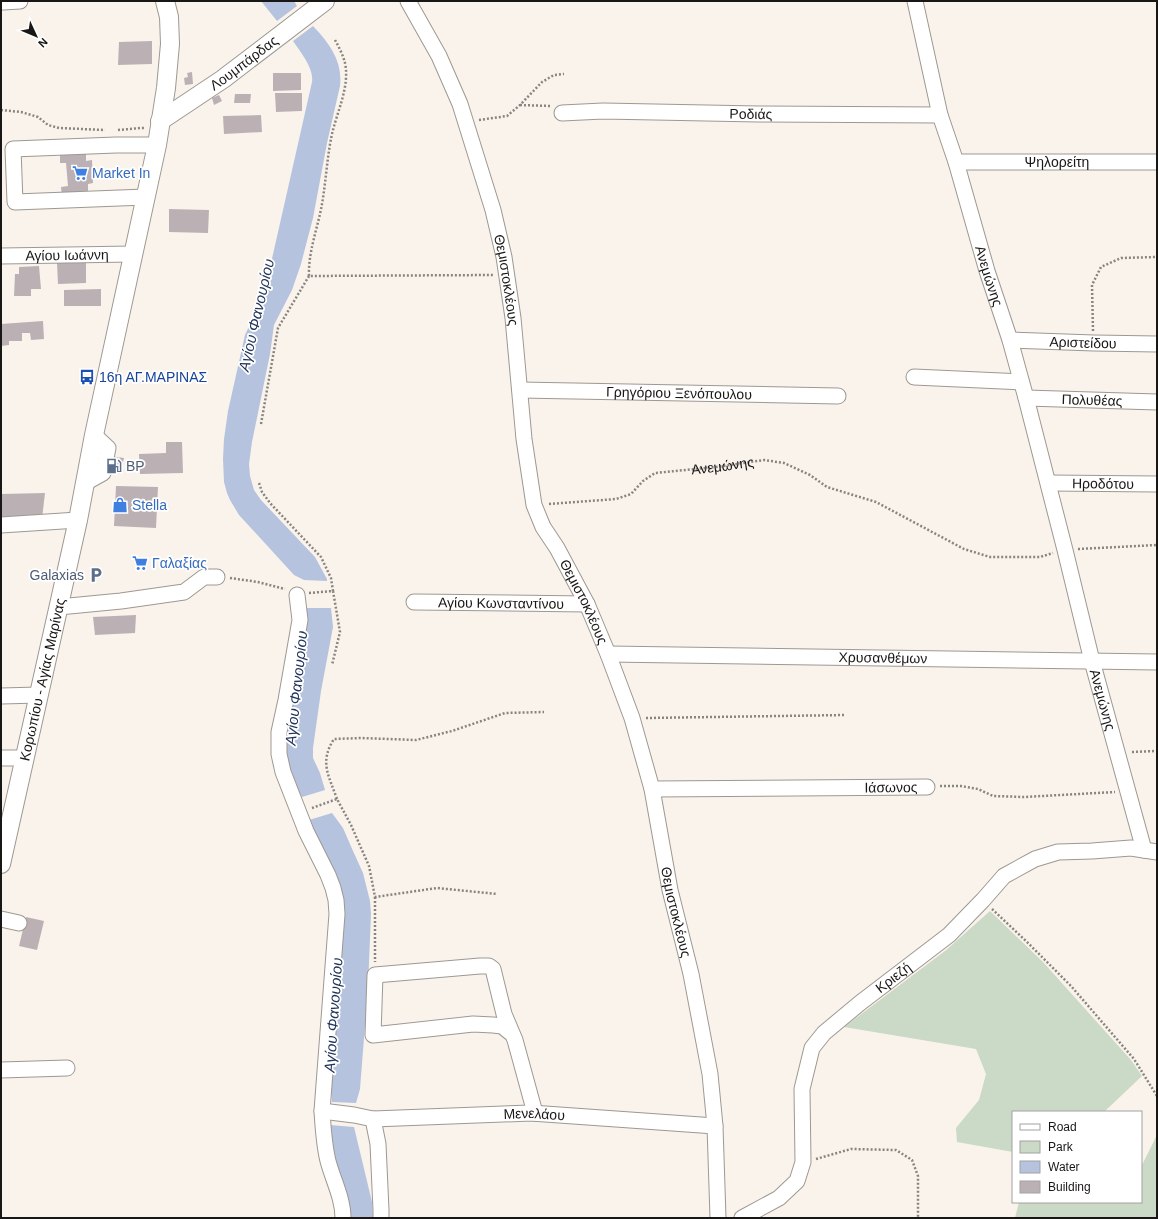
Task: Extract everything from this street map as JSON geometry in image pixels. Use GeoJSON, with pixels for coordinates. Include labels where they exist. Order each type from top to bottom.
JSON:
{"type":"FeatureCollection","features":[{"type":"Feature","properties":{"kind":"main road","name":"Κορωπίου - Αγίας Μαρίνας"},"geometry":{"type":"LineString","coordinates":[[1,864],[78,520],[94,435],[146,197],[166,88],[170,44],[169,17],[165,1]]}},
{"type":"Feature","properties":{"kind":"main road","name":"Λουμπάρδας"},"geometry":{"type":"LineString","coordinates":[[158,132],[320,2]]}},
{"type":"Feature","properties":{"kind":"street"},"geometry":{"type":"LineString","coordinates":[[3,2],[20,1]]}},
{"type":"Feature","properties":{"kind":"street","name":"Θεμιστοκλέους"},"geometry":{"type":"LineString","coordinates":[[408,1],[439,56],[460,104],[477,163],[493,210],[504,257],[513,318],[524,439],[534,505],[543,527],[557,548],[587,604],[608,654],[632,718],[652,789],[670,890],[691,974],[710,1074],[715,1126],[718,1218]]}},
{"type":"Feature","properties":{"kind":"street","name":"Ανεμώνης"},"geometry":{"type":"LineString","coordinates":[[915,1],[940,115],[956,162],[987,271],[1010,340],[1048,483],[1092,661],[1128,792],[1151,851]]}},
{"type":"Feature","properties":{"kind":"street","name":"Ροδιάς"},"geometry":{"type":"LineString","coordinates":[[562,113],[603,111],[940,115]]}},
{"type":"Feature","properties":{"kind":"street"},"geometry":{"type":"LineString","coordinates":[[146,197],[15,202],[13,149],[116,145],[158,132]]}},
{"type":"Feature","properties":{"kind":"street","name":"Ψηλορείτη"},"geometry":{"type":"LineString","coordinates":[[956,162],[1157,162]]}},
{"type":"Feature","properties":{"kind":"street","name":"Αγίου Ιωάννη"},"geometry":{"type":"LineString","coordinates":[[1,256],[134,254]]}},
{"type":"Feature","properties":{"kind":"street","name":"Αριστείδου"},"geometry":{"type":"LineString","coordinates":[[1010,340],[1157,344]]}},
{"type":"Feature","properties":{"kind":"street"},"geometry":{"type":"LineString","coordinates":[[914,377],[1021,382]]}},
{"type":"Feature","properties":{"kind":"street","name":"Γρηγόριου Ξενόπουλου"},"geometry":{"type":"LineString","coordinates":[[520,390],[838,396]]}},
{"type":"Feature","properties":{"kind":"street","name":"Πολυθέας"},"geometry":{"type":"LineString","coordinates":[[1026,398],[1157,402]]}},
{"type":"Feature","properties":{"kind":"street","name":"Ηροδότου"},"geometry":{"type":"LineString","coordinates":[[1048,483],[1157,484]]}},
{"type":"Feature","properties":{"kind":"street"},"geometry":{"type":"LineString","coordinates":[[1,525],[78,520]]}},
{"type":"Feature","properties":{"kind":"street"},"geometry":{"type":"LineString","coordinates":[[58,607],[120,601],[184,592],[204,577],[217,577]]}},
{"type":"Feature","properties":{"kind":"street"},"geometry":{"type":"LineString","coordinates":[[297,595],[300,620],[279,732],[279,754],[282,772],[306,831],[328,875],[336,900],[337,914],[327,1112],[324,1138],[328,1160],[338,1190],[343,1218]]}},
{"type":"Feature","properties":{"kind":"street","name":"Αγίου Κωνσταντίνου"},"geometry":{"type":"LineString","coordinates":[[414,602],[587,604]]}},
{"type":"Feature","properties":{"kind":"street","name":"Χρυσανθέμων"},"geometry":{"type":"LineString","coordinates":[[608,654],[1157,662]]}},
{"type":"Feature","properties":{"kind":"street"},"geometry":{"type":"LineString","coordinates":[[1,696],[39,696]]}},
{"type":"Feature","properties":{"kind":"street"},"geometry":{"type":"LineString","coordinates":[[1,758],[25,758]]}},
{"type":"Feature","properties":{"kind":"street","name":"Ιάσωνος"},"geometry":{"type":"LineString","coordinates":[[652,789],[927,787]]}},
{"type":"Feature","properties":{"kind":"street","name":"Κριεζή"},"geometry":{"type":"LineString","coordinates":[[742,1218],[779,1198],[797,1181],[803,1162],[802,1089],[812,1048],[824,1033],[860,1003],[949,935],[1004,876],[1034,859],[1058,852],[1131,848],[1151,851]]}},
{"type":"Feature","properties":{"kind":"street"},"geometry":{"type":"LineString","coordinates":[[1,919],[19,923]]}},
{"type":"Feature","properties":{"kind":"street"},"geometry":{"type":"LineString","coordinates":[[512,1034],[502,1026],[473,1024],[373,1035],[375,975],[480,966],[489,966],[493,969],[504,1014],[515,1040],[535,1113]]}},
{"type":"Feature","properties":{"kind":"street"},"geometry":{"type":"LineString","coordinates":[[1,1070],[67,1068]]}},
{"type":"Feature","properties":{"kind":"street","name":"Μενελάου"},"geometry":{"type":"LineString","coordinates":[[327,1112],[373,1118],[535,1113],[715,1126]]}},
{"type":"Feature","properties":{"kind":"street"},"geometry":{"type":"LineString","coordinates":[[373,1118],[378,1144],[381,1218]]}},
{"type":"Feature","properties":{"kind":"path"},"geometry":{"type":"LineString","coordinates":[[261,424],[278,328],[310,276],[309,264],[322,204],[332,135],[343,95],[345,79],[344,62],[335,40]]}},
{"type":"Feature","properties":{"kind":"path"},"geometry":{"type":"LineString","coordinates":[[466,122],[507,116],[542,82],[554,75],[564,74]]}},
{"type":"Feature","properties":{"kind":"path"},"geometry":{"type":"LineString","coordinates":[[1,110],[21,112],[38,117],[48,125],[58,128],[111,130],[141,128],[158,132]]}},
{"type":"Feature","properties":{"kind":"path"},"geometry":{"type":"LineString","coordinates":[[1094,343],[1092,285],[1102,267],[1121,258],[1157,257]]}},
{"type":"Feature","properties":{"kind":"path"},"geometry":{"type":"LineString","coordinates":[[310,276],[507,275]]}},
{"type":"Feature","properties":{"kind":"path","name":"Ανεμώνης"},"geometry":{"type":"LineString","coordinates":[[534,505],[616,499],[631,494],[643,481],[656,473],[716,467],[764,460],[784,463],[810,475],[827,487],[876,502],[964,549],[990,557],[1040,558],[1065,550],[1157,545]]}},
{"type":"Feature","properties":{"kind":"path"},"geometry":{"type":"LineString","coordinates":[[260,483],[262,492],[270,503],[321,557],[331,578],[340,632],[332,665]]}},
{"type":"Feature","properties":{"kind":"path"},"geometry":{"type":"LineString","coordinates":[[217,577],[265,584],[284,589],[297,595],[333,591]]}},
{"type":"Feature","properties":{"kind":"path"},"geometry":{"type":"LineString","coordinates":[[375,975],[375,897],[369,866],[352,825],[337,799],[326,767],[326,756],[330,745],[334,739],[361,738],[416,740],[452,731],[505,713],[544,712]]}},
{"type":"Feature","properties":{"kind":"path"},"geometry":{"type":"LineString","coordinates":[[632,718],[845,715]]}},
{"type":"Feature","properties":{"kind":"path"},"geometry":{"type":"LineString","coordinates":[[1117,752],[1157,751]]}},
{"type":"Feature","properties":{"kind":"path","name":"Ιάσωνος"},"geometry":{"type":"LineString","coordinates":[[927,787],[961,786],[978,789],[993,796],[1024,797],[1128,792]]}},
{"type":"Feature","properties":{"kind":"path"},"geometry":{"type":"LineString","coordinates":[[298,812],[337,799]]}},
{"type":"Feature","properties":{"kind":"path"},"geometry":{"type":"LineString","coordinates":[[375,897],[437,888],[497,894]]}},
{"type":"Feature","properties":{"kind":"path"},"geometry":{"type":"LineString","coordinates":[[983,900],[1026,940],[1071,986],[1134,1059],[1157,1096]]}},
{"type":"Feature","properties":{"kind":"path"},"geometry":{"type":"LineString","coordinates":[[803,1162],[851,1149],[896,1150],[912,1160],[918,1176],[918,1218]]}},
{"type":"Feature","properties":{"kind":"green space"},"geometry":{"type":"Polygon","coordinates":[[[990,911],[1043,962],[1131,1060],[1142,1076],[1105,1111],[1012,1111],[1012,1152],[957,1142],[956,1128],[979,1100],[986,1074],[976,1049],[844,1027],[945,951],[990,911]]]}},
{"type":"Feature","properties":{"kind":"green space"},"geometry":{"type":"Polygon","coordinates":[[[1157,1137],[1157,1218],[1015,1218],[1019,1203],[1142,1203],[1142,1165],[1157,1137]]]}},
{"type":"Feature","properties":{"kind":"water"},"geometry":{"type":"Polygon","coordinates":[[[261,1],[294,1],[297,6],[277,21],[261,1]]]}},
{"type":"Feature","properties":{"kind":"water","name":"Αγίου Φανουρίου"},"geometry":{"type":"Polygon","coordinates":[[[313,26],[334,53],[339,68],[340,86],[327,143],[313,218],[301,264],[292,290],[274,325],[249,464],[250,476],[254,490],[261,500],[315,557],[327,581],[304,580],[294,575],[239,515],[227,493],[224,482],[223,459],[228,411],[245,335],[264,294],[312,82],[309,66],[293,41],[313,26]]]}},
{"type":"Feature","properties":{"kind":"water","name":"Αγίου Φανουρίου"},"geometry":{"type":"Polygon","coordinates":[[[307,608],[331,608],[333,627],[321,691],[313,748],[313,758],[320,773],[325,790],[302,797],[290,771],[286,750],[287,733],[307,608]]]}},
{"type":"Feature","properties":{"kind":"water"},"geometry":{"type":"Polygon","coordinates":[[[332,813],[343,828],[363,873],[370,901],[371,914],[368,987],[360,1089],[356,1103],[332,1102],[331,1083],[342,919],[309,820],[332,813]]]}},
{"type":"Feature","properties":{"kind":"water"},"geometry":{"type":"Polygon","coordinates":[[[330,1125],[354,1127],[372,1202],[373,1218],[346,1218],[332,1149],[330,1125]]]}},
{"type":"Feature","properties":{"kind":"building"},"geometry":{"type":"Polygon","coordinates":[[[152,41],[152,64],[118,65],[119,42],[152,41]]]}},
{"type":"Feature","properties":{"kind":"building"},"geometry":{"type":"Polygon","coordinates":[[[192,72],[193,84],[185,85],[184,78],[188,77],[187,73],[192,72]]]}},
{"type":"Feature","properties":{"kind":"building"},"geometry":{"type":"Polygon","coordinates":[[[273,73],[301,73],[301,90],[273,91],[273,73]]]}},
{"type":"Feature","properties":{"kind":"building"},"geometry":{"type":"Polygon","coordinates":[[[275,93],[302,93],[302,111],[276,112],[275,93]]]}},
{"type":"Feature","properties":{"kind":"building"},"geometry":{"type":"Polygon","coordinates":[[[235,94],[251,94],[250,103],[234,103],[235,94]]]}},
{"type":"Feature","properties":{"kind":"building"},"geometry":{"type":"Polygon","coordinates":[[[219,95],[222,101],[214,105],[212,98],[219,95]]]}},
{"type":"Feature","properties":{"kind":"building"},"geometry":{"type":"Polygon","coordinates":[[[261,115],[262,132],[224,134],[223,116],[261,115]]]}},
{"type":"Feature","properties":{"kind":"building","name":"Market In"},"geometry":{"type":"Polygon","coordinates":[[[86,150],[86,161],[92,160],[93,183],[88,184],[88,197],[62,198],[61,187],[68,186],[66,163],[60,163],[60,151],[86,150]]]}},
{"type":"Feature","properties":{"kind":"building"},"geometry":{"type":"Polygon","coordinates":[[[169,209],[209,210],[208,233],[169,232],[169,209]]]}},
{"type":"Feature","properties":{"kind":"building"},"geometry":{"type":"Polygon","coordinates":[[[86,262],[86,283],[58,284],[57,263],[86,262]]]}},
{"type":"Feature","properties":{"kind":"building"},"geometry":{"type":"Polygon","coordinates":[[[39,266],[41,289],[31,289],[31,296],[14,296],[15,274],[19,274],[19,267],[39,266]]]}},
{"type":"Feature","properties":{"kind":"building"},"geometry":{"type":"Polygon","coordinates":[[[101,289],[101,306],[64,306],[64,290],[101,289]]]}},
{"type":"Feature","properties":{"kind":"building"},"geometry":{"type":"Polygon","coordinates":[[[43,321],[44,339],[31,340],[30,333],[22,333],[22,341],[9,341],[9,345],[1,346],[1,324],[43,321]]]}},
{"type":"Feature","properties":{"kind":"building"},"geometry":{"type":"Polygon","coordinates":[[[166,442],[182,442],[183,473],[140,474],[139,454],[166,453],[166,442]]]}},
{"type":"Feature","properties":{"kind":"building"},"geometry":{"type":"Polygon","coordinates":[[[110,456],[124,458],[120,474],[107,471],[110,456]]]}},
{"type":"Feature","properties":{"kind":"building"},"geometry":{"type":"Polygon","coordinates":[[[116,486],[158,487],[156,528],[114,526],[116,486]]]}},
{"type":"Feature","properties":{"kind":"building"},"geometry":{"type":"Polygon","coordinates":[[[45,493],[42,519],[1,518],[1,494],[45,493]]]}},
{"type":"Feature","properties":{"kind":"building"},"geometry":{"type":"Polygon","coordinates":[[[136,615],[135,633],[95,635],[93,617],[136,615]]]}},
{"type":"Feature","properties":{"kind":"building"},"geometry":{"type":"Polygon","coordinates":[[[26,917],[44,921],[37,950],[19,946],[26,917]]]}},
{"type":"Feature","properties":{"kind":"place","name":"Market In"},"geometry":{"type":"Point","coordinates":[80,173]}},
{"type":"Feature","properties":{"kind":"place","name":"16η ΑΓ.ΜΑΡΙΝΑΣ"},"geometry":{"type":"Point","coordinates":[87,377]}},
{"type":"Feature","properties":{"kind":"place","name":"BP"},"geometry":{"type":"Point","coordinates":[114,466]}},
{"type":"Feature","properties":{"kind":"place","name":"Stella"},"geometry":{"type":"Point","coordinates":[120,505]}},
{"type":"Feature","properties":{"kind":"place","name":"Γαλαξίας"},"geometry":{"type":"Point","coordinates":[140,563]}},
{"type":"Feature","properties":{"kind":"place","name":"Galaxias"},"geometry":{"type":"Point","coordinates":[96,575]}}]}
